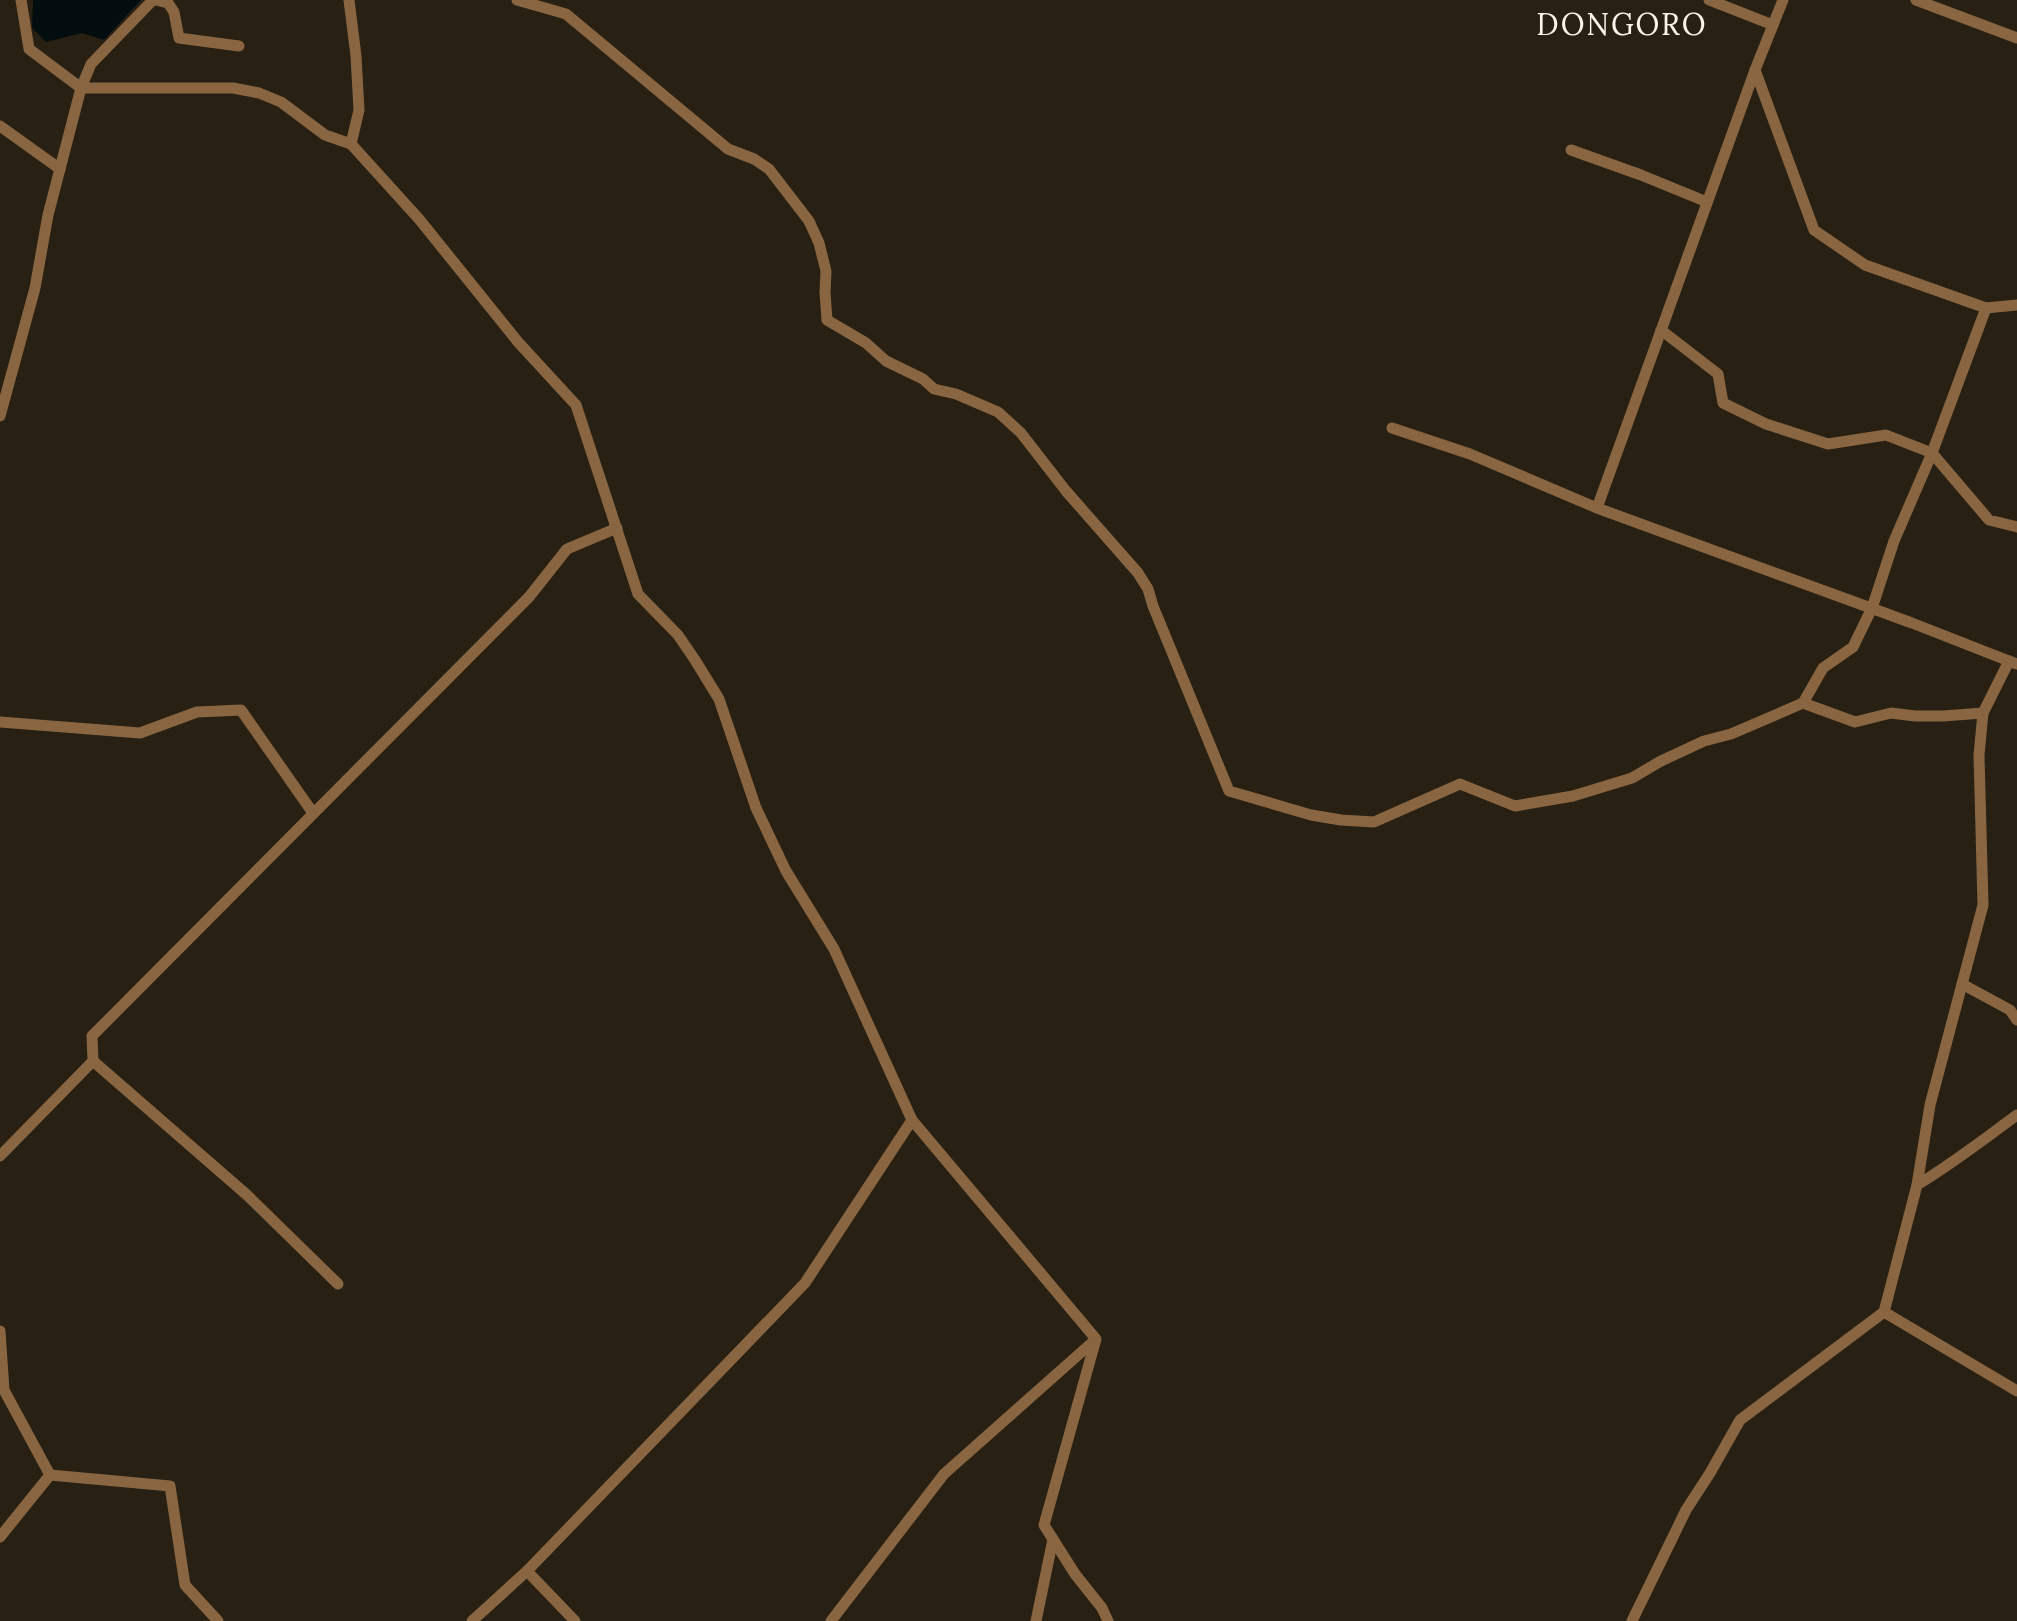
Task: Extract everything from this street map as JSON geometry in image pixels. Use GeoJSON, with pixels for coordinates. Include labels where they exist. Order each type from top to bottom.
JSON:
{"type":"FeatureCollection","features":[{"type":"Feature","properties":{"kind":"street"},"geometry":{"type":"LineString","coordinates":[[21,0],[29,49],[81,88],[233,88],[259,93],[281,102],[325,135],[351,144],[419,219],[518,342],[576,405],[638,594],[678,635],[719,699],[756,808],[786,871],[834,949],[912,1120],[1096,1339]]}},
{"type":"Feature","properties":{"kind":"street"},"geometry":{"type":"LineString","coordinates":[[0,416],[35,288],[48,215],[81,88],[91,64],[154,0],[168,3],[174,12],[179,38],[239,46]]}},
{"type":"Feature","properties":{"kind":"street"},"geometry":{"type":"LineString","coordinates":[[349,0],[359,110],[351,144]]}},
{"type":"Feature","properties":{"kind":"street"},"geometry":{"type":"LineString","coordinates":[[517,0],[566,14],[728,149],[754,159],[769,169],[809,221],[819,243],[826,271],[827,320],[866,343],[886,361],[923,379],[934,389],[956,394],[998,412],[1021,433],[1148,589],[1229,791],[1311,815],[1374,822],[1460,784],[1515,806],[1573,796],[1632,778],[1704,741],[1731,734],[1803,703],[1823,668],[1853,647],[1872,608],[1894,541],[1932,453],[1986,308]]}},
{"type":"Feature","properties":{"kind":"street"},"geometry":{"type":"LineString","coordinates":[[1709,0],[1773,25]]}},
{"type":"Feature","properties":{"kind":"street"},"geometry":{"type":"LineString","coordinates":[[1597,508],[1783,0]]}},
{"type":"Feature","properties":{"kind":"street"},"geometry":{"type":"LineString","coordinates":[[1916,0],[2017,38]]}},
{"type":"Feature","properties":{"kind":"street"},"geometry":{"type":"LineString","coordinates":[[1755,70],[1814,230],[1865,265],[1986,308],[2017,305]]}},
{"type":"Feature","properties":{"kind":"street"},"geometry":{"type":"LineString","coordinates":[[0,126],[60,169]]}},
{"type":"Feature","properties":{"kind":"street"},"geometry":{"type":"LineString","coordinates":[[1571,150],[1707,202]]}},
{"type":"Feature","properties":{"kind":"street"},"geometry":{"type":"LineString","coordinates":[[1661,330],[1718,374],[1723,403],[1766,424],[1828,444],[1886,435],[1932,453],[1989,520],[2017,527]]}},
{"type":"Feature","properties":{"kind":"street"},"geometry":{"type":"LineString","coordinates":[[1392,428],[1470,454],[1597,508],[2013,662],[1983,713],[1979,755],[1983,905],[1930,1105],[1917,1185],[1884,1312],[1740,1420],[1686,1510],[1632,1621]]}},
{"type":"Feature","properties":{"kind":"street"},"geometry":{"type":"LineString","coordinates":[[0,1156],[93,1061],[92,1036],[529,597],[567,549],[617,528]]}},
{"type":"Feature","properties":{"kind":"street"},"geometry":{"type":"LineString","coordinates":[[1803,703],[1855,722],[1891,713],[1929,716],[1983,713]]}},
{"type":"Feature","properties":{"kind":"street"},"geometry":{"type":"LineString","coordinates":[[0,722],[140,733],[197,712],[241,710],[313,813]]}},
{"type":"Feature","properties":{"kind":"street"},"geometry":{"type":"LineString","coordinates":[[1962,984],[2010,1010],[2017,1020]]}},
{"type":"Feature","properties":{"kind":"street"},"geometry":{"type":"LineString","coordinates":[[93,1061],[247,1195],[338,1284]]}},
{"type":"Feature","properties":{"kind":"street"},"geometry":{"type":"LineString","coordinates":[[1917,1185],[1952,1164],[2017,1115]]}},
{"type":"Feature","properties":{"kind":"street"},"geometry":{"type":"LineString","coordinates":[[472,1621],[527,1571],[805,1283],[912,1120]]}},
{"type":"Feature","properties":{"kind":"street"},"geometry":{"type":"LineString","coordinates":[[1884,1312],[2017,1391]]}},
{"type":"Feature","properties":{"kind":"street"},"geometry":{"type":"LineString","coordinates":[[0,1331],[4,1390],[50,1475]]}},
{"type":"Feature","properties":{"kind":"street"},"geometry":{"type":"LineString","coordinates":[[1096,1339],[1044,1525],[1108,1621]]}},
{"type":"Feature","properties":{"kind":"street"},"geometry":{"type":"LineString","coordinates":[[831,1621],[944,1474],[1096,1339]]}},
{"type":"Feature","properties":{"kind":"street"},"geometry":{"type":"LineString","coordinates":[[0,1537],[50,1475]]}},
{"type":"Feature","properties":{"kind":"street"},"geometry":{"type":"LineString","coordinates":[[50,1475],[170,1486],[185,1585],[218,1621]]}},
{"type":"Feature","properties":{"kind":"street"},"geometry":{"type":"LineString","coordinates":[[1036,1621],[1053,1539]]}},
{"type":"Feature","properties":{"kind":"street"},"geometry":{"type":"LineString","coordinates":[[527,1571],[575,1621]]}},
{"type":"Feature","properties":{"kind":"shaded area"},"geometry":{"type":"Polygon","coordinates":[[[33,0],[141,0],[104,40],[82,33],[46,42],[32,28],[33,0]]]}},
{"type":"Feature","properties":{"kind":"district","name":"DONGORO"},"geometry":{"type":"Point","coordinates":[1622,25]}}]}
